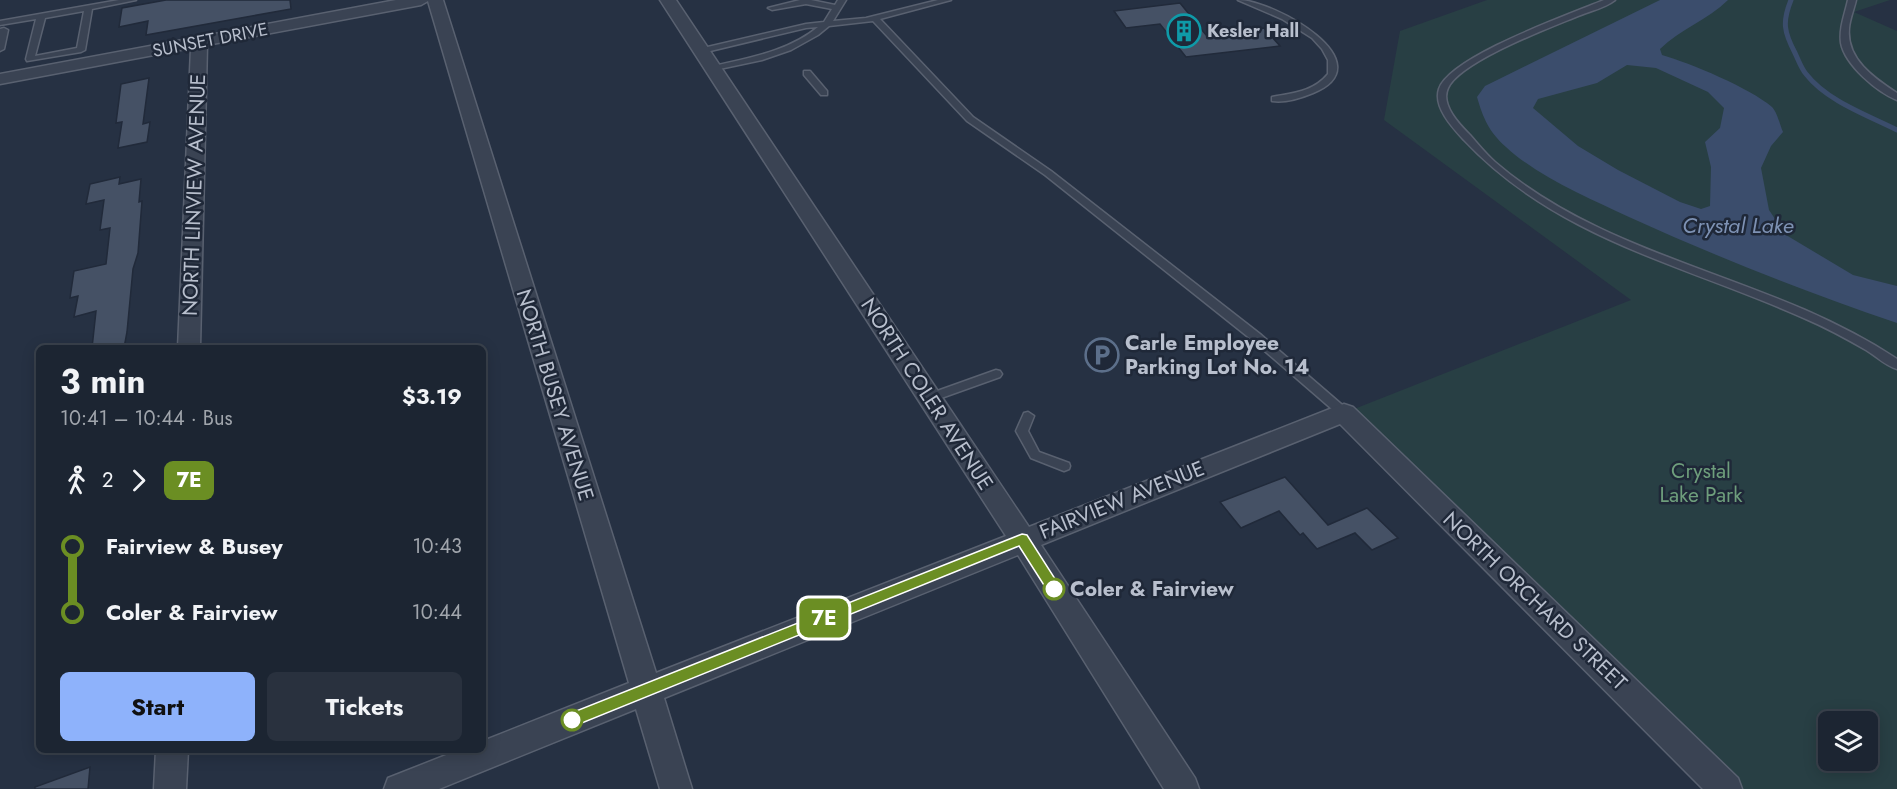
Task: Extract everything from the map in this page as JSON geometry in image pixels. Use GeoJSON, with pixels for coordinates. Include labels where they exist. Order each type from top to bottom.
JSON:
{"type":"FeatureCollection","features":[{"type":"Feature","properties":{"kind":"street","name":"SUNSET DRIVE"},"geometry":{"type":"LineString","coordinates":[[0,79],[79,57],[199,42],[421,0]]}},
{"type":"Feature","properties":{"kind":"street","name":"NORTH BUSEY AVENUE"},"geometry":{"type":"LineString","coordinates":[[435,0],[676,789]]}},
{"type":"Feature","properties":{"kind":"street","name":"NORTH COLER AVENUE"},"geometry":{"type":"LineString","coordinates":[[668,0],[930,398],[1183,789]]}},
{"type":"Feature","properties":{"kind":"street","name":"NORTH LINVIEW AVENUE"},"geometry":{"type":"LineString","coordinates":[[189,345],[199,42]]}},
{"type":"Feature","properties":{"kind":"street","name":"FAIRVIEW AVENUE"},"geometry":{"type":"LineString","coordinates":[[400,789],[1022,539],[1344,413]]}},
{"type":"Feature","properties":{"kind":"street","name":"NORTH ORCHARD STREET"},"geometry":{"type":"LineString","coordinates":[[1344,413],[1726,789]]}},
{"type":"Feature","properties":{"kind":"street"},"geometry":{"type":"LineString","coordinates":[[170,789],[172,753]]}},
{"type":"Feature","properties":{"kind":"lane"},"geometry":{"type":"LineString","coordinates":[[0,23],[132,0]]}},
{"type":"Feature","properties":{"kind":"lane"},"geometry":{"type":"LineString","coordinates":[[772,8],[807,0],[809,3],[837,8]]}},
{"type":"Feature","properties":{"kind":"lane"},"geometry":{"type":"LineString","coordinates":[[707,60],[788,48],[814,36],[828,24],[842,0]]}},
{"type":"Feature","properties":{"kind":"lane"},"geometry":{"type":"LineString","coordinates":[[707,60],[806,26],[875,18],[947,0]]}},
{"type":"Feature","properties":{"kind":"lane"},"geometry":{"type":"LineString","coordinates":[[1242,0],[1302,27],[1318,38],[1332,60],[1332,74],[1321,85],[1300,96],[1275,99]]}},
{"type":"Feature","properties":{"kind":"lane"},"geometry":{"type":"LineString","coordinates":[[1611,0],[1551,24],[1465,65],[1452,76],[1442,93],[1444,104],[1452,120],[1467,139],[1519,185],[1567,215],[1636,246],[1796,310],[1872,346],[1897,353]]}},
{"type":"Feature","properties":{"kind":"lane"},"geometry":{"type":"LineString","coordinates":[[1852,0],[1845,32],[1849,52],[1870,77],[1897,97]]}},
{"type":"Feature","properties":{"kind":"lane"},"geometry":{"type":"LineString","coordinates":[[41,16],[30,59],[79,57],[89,8]]}},
{"type":"Feature","properties":{"kind":"lane"},"geometry":{"type":"LineString","coordinates":[[875,18],[970,119],[1048,173],[1279,356],[1344,413]]}},
{"type":"Feature","properties":{"kind":"lane"},"geometry":{"type":"LineString","coordinates":[[0,31],[4,30],[0,49]]}},
{"type":"Feature","properties":{"kind":"lane"},"geometry":{"type":"LineString","coordinates":[[807,73],[824,93]]}},
{"type":"Feature","properties":{"kind":"lane"},"geometry":{"type":"LineString","coordinates":[[1872,346],[1897,365]]}},
{"type":"Feature","properties":{"kind":"lane"},"geometry":{"type":"LineString","coordinates":[[930,398],[996,374]]}},
{"type":"Feature","properties":{"kind":"lane"},"geometry":{"type":"LineString","coordinates":[[1028,416],[1022,431],[1035,455],[1064,466]]}},
{"type":"Feature","properties":{"kind":"green space","name":"Crystal Lake Park"},"geometry":{"type":"Polygon","coordinates":[[[1487,0],[1890,0],[1854,12],[1897,31],[1897,789],[1740,789],[1344,413],[1631,300],[1384,120],[1400,31],[1487,0]]]}},
{"type":"Feature","properties":{"kind":"water","name":"Crystal Lake"},"geometry":{"type":"Polygon","coordinates":[[[1660,0],[1728,0],[1668,42],[1660,49],[1662,55],[1719,77],[1772,107],[1783,132],[1771,146],[1761,168],[1769,210],[1786,235],[1853,275],[1897,286],[1897,323],[1695,246],[1598,203],[1548,177],[1519,158],[1491,130],[1477,97],[1485,86],[1660,0]],[[1627,65],[1597,83],[1538,99],[1533,108],[1578,146],[1618,170],[1680,202],[1701,209],[1710,206],[1711,167],[1705,142],[1720,128],[1724,108],[1708,92],[1656,68],[1627,65]]]}},
{"type":"Feature","properties":{"kind":"building"},"geometry":{"type":"Polygon","coordinates":[[[166,0],[290,0],[291,9],[146,35],[148,21],[119,27],[122,8],[166,0]]]}},
{"type":"Feature","properties":{"kind":"building","name":"Kesler Hall"},"geometry":{"type":"Polygon","coordinates":[[[1180,3],[1206,35],[1264,28],[1280,46],[1186,57],[1160,24],[1126,28],[1114,11],[1180,3]]]}},
{"type":"Feature","properties":{"kind":"building"},"geometry":{"type":"Polygon","coordinates":[[[149,78],[143,124],[150,122],[147,142],[118,148],[122,122],[116,123],[121,84],[149,78]]]}},
{"type":"Feature","properties":{"kind":"building"},"geometry":{"type":"Polygon","coordinates":[[[120,177],[119,184],[141,179],[139,202],[142,201],[138,253],[133,269],[125,345],[92,345],[96,311],[74,317],[78,296],[70,298],[74,271],[106,264],[110,228],[100,230],[104,200],[86,204],[90,184],[120,177]]]}},
{"type":"Feature","properties":{"kind":"building"},"geometry":{"type":"Polygon","coordinates":[[[1285,477],[1328,525],[1367,508],[1398,538],[1372,550],[1355,533],[1317,549],[1303,533],[1300,535],[1279,511],[1241,528],[1220,502],[1285,477]]]}},
{"type":"Feature","properties":{"kind":"building"},"geometry":{"type":"Polygon","coordinates":[[[90,767],[88,789],[35,789],[35,787],[90,767]]]}},
{"type":"Feature","properties":{"kind":"waterway"},"geometry":{"type":"LineString","coordinates":[[1791,0],[1785,21],[1787,33],[1791,46],[1806,74],[1836,100],[1897,130]]}},
{"type":"Feature","properties":{"kind":"bus line","name":"7E"},"geometry":{"type":"LineString","coordinates":[[572,720],[1022,539],[1054,589]]}},
{"type":"Feature","properties":{"kind":"place","name":"Kesler Hall"},"geometry":{"type":"Point","coordinates":[1184,31]}},
{"type":"Feature","properties":{"kind":"place","name":"Carle Employee Parking Lot No. 14"},"geometry":{"type":"Point","coordinates":[1102,355]}},
{"type":"Feature","properties":{"kind":"place","name":"Coler & Fairview"},"geometry":{"type":"Point","coordinates":[1054,589]}}]}
